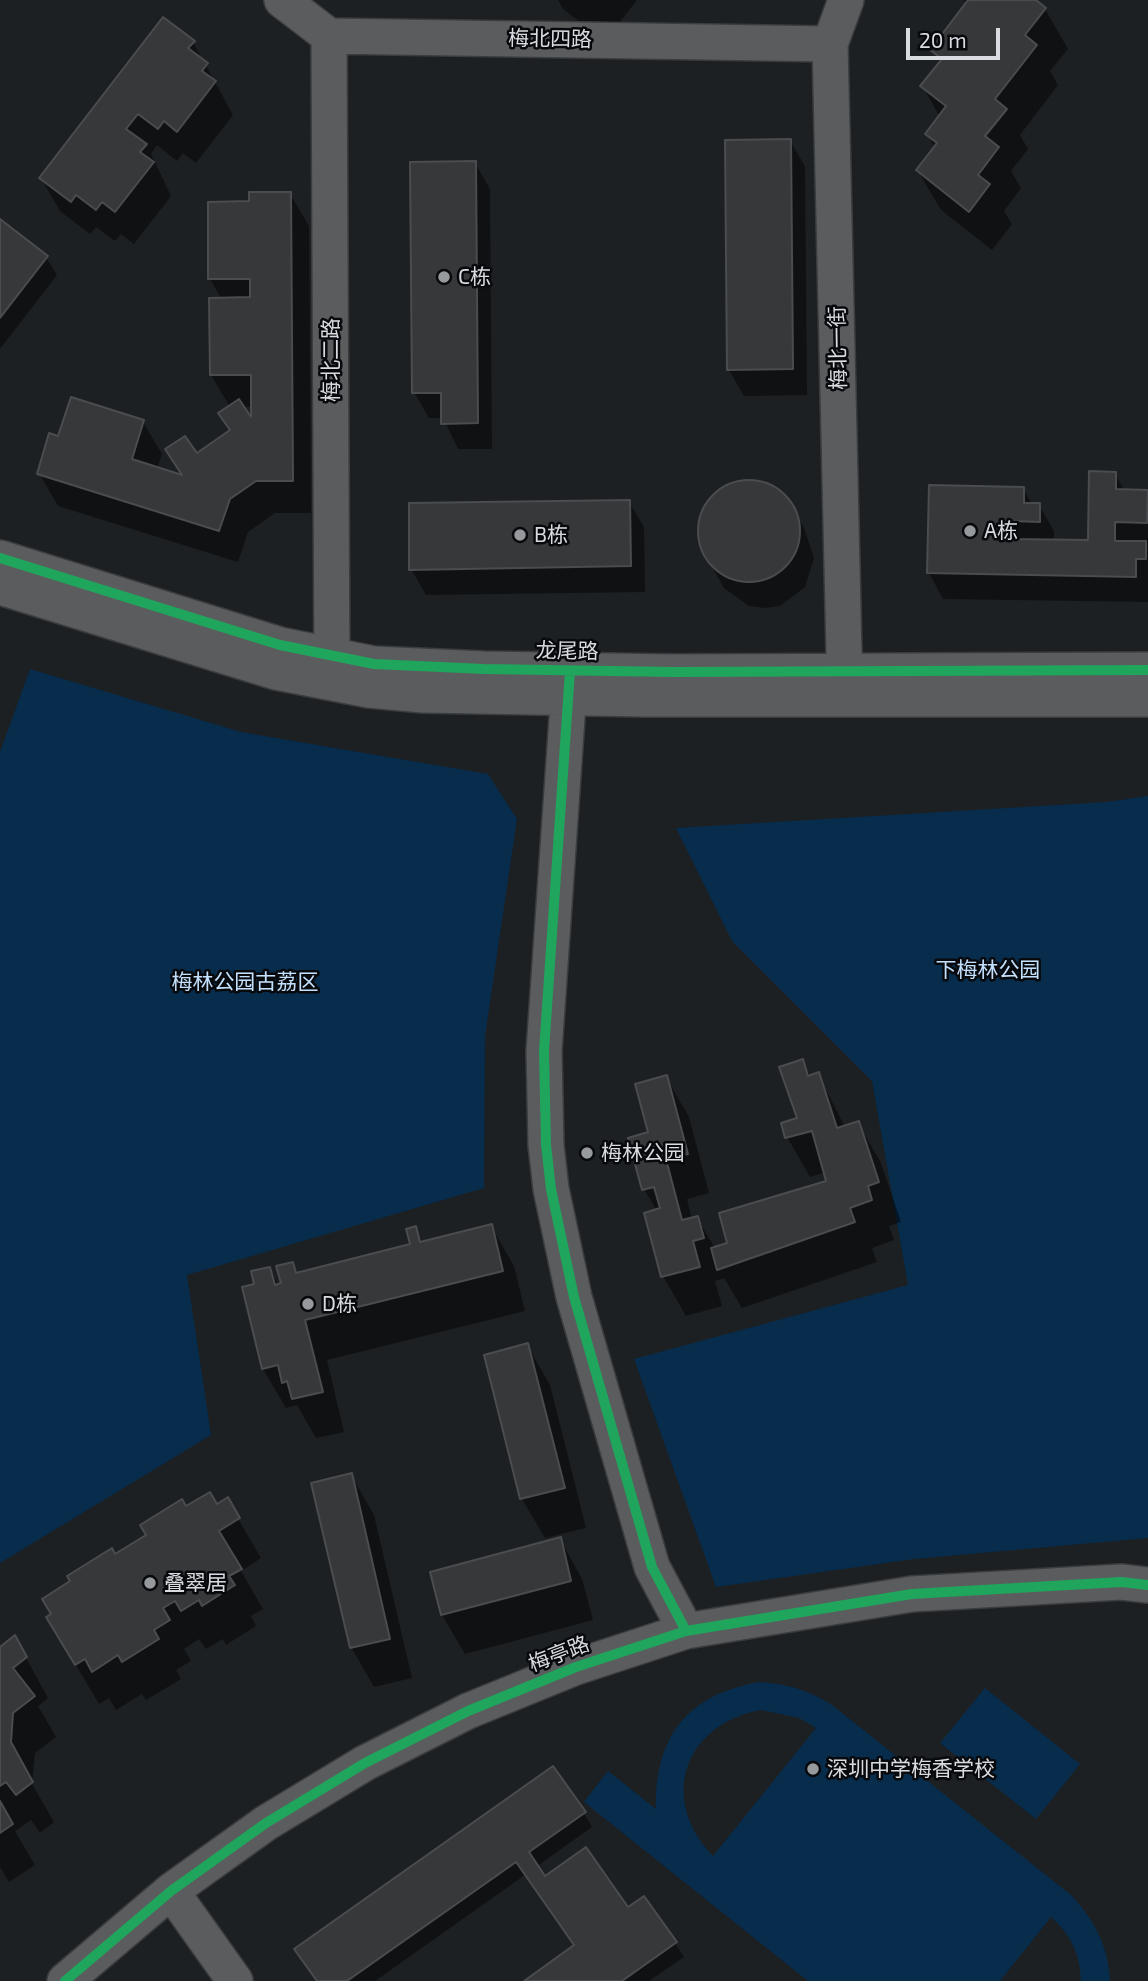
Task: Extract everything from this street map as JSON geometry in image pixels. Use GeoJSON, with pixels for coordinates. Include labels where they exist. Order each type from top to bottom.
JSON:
{"type":"FeatureCollection","features":[{"type":"Feature","properties":{"kind":"street"},"geometry":{"type":"LineString","coordinates":[[282,0],[329,36]]}},
{"type":"Feature","properties":{"kind":"street","name":"梅北一街"},"geometry":{"type":"LineString","coordinates":[[845,685],[830,44],[846,0]]}},
{"type":"Feature","properties":{"kind":"street","name":"梅北四路"},"geometry":{"type":"LineString","coordinates":[[329,36],[830,44]]}},
{"type":"Feature","properties":{"kind":"street","name":"梅北二路"},"geometry":{"type":"LineString","coordinates":[[329,36],[332,671]]}},
{"type":"Feature","properties":{"kind":"street","name":"龙尾路"},"geometry":{"type":"LineString","coordinates":[[0,558],[256,638],[332,671]]}},
{"type":"Feature","properties":{"kind":"street","name":"龙尾路"},"geometry":{"type":"LineString","coordinates":[[0,587],[276,672],[417,667],[569,684],[845,685],[1148,699]]}},
{"type":"Feature","properties":{"kind":"street","name":"龙尾路"},"geometry":{"type":"LineString","coordinates":[[845,685],[1148,670]]}},
{"type":"Feature","properties":{"kind":"street"},"geometry":{"type":"LineString","coordinates":[[569,684],[544,1051],[545,1133],[551,1189],[574,1297],[652,1567],[686,1631]]}},
{"type":"Feature","properties":{"kind":"street","name":"梅亭路"},"geometry":{"type":"LineString","coordinates":[[65,1981],[171,1891],[266,1823],[365,1763],[457,1717],[576,1667],[686,1631],[912,1594],[1121,1582],[1148,1585]]}},
{"type":"Feature","properties":{"kind":"street"},"geometry":{"type":"LineString","coordinates":[[171,1891],[235,1981]]}},
{"type":"Feature","properties":{"kind":"green space","name":"梅林公园古荔区"},"geometry":{"type":"Polygon","coordinates":[[[30,669],[241,732],[488,774],[517,819],[485,1036],[484,1188],[187,1275],[211,1435],[0,1563],[0,752],[30,669]]]}},
{"type":"Feature","properties":{"kind":"green space","name":"下梅林公园"},"geometry":{"type":"Polygon","coordinates":[[[1148,796],[1148,1538],[914,1559],[716,1587],[634,1359],[908,1285],[872,1081],[732,941],[676,828],[1107,802],[1148,796]]]}},
{"type":"Feature","properties":{"kind":"green space"},"geometry":{"type":"Polygon","coordinates":[[[759,1682],[779,1684],[815,1695],[832,1705],[1071,1895],[1099,1934],[1110,1981],[1081,1981],[1079,1962],[1073,1946],[1051,1917],[1000,1981],[808,1981],[584,1802],[608,1771],[656,1809],[657,1783],[669,1740],[680,1723],[695,1709],[712,1697],[759,1682]],[[761,1710],[735,1718],[713,1731],[697,1747],[688,1767],[684,1788],[686,1811],[696,1834],[713,1856],[816,1728],[799,1718],[761,1710]]]}},
{"type":"Feature","properties":{"kind":"green space"},"geometry":{"type":"Polygon","coordinates":[[[985,1688],[1080,1764],[1036,1819],[940,1743],[985,1688]]]}},
{"type":"Feature","properties":{"kind":"building"},"geometry":{"type":"Polygon","coordinates":[[[968,0],[1036,0],[1046,8],[1025,35],[1037,45],[995,99],[1007,109],[985,136],[999,147],[978,175],[990,184],[969,212],[916,170],[937,143],[925,134],[946,106],[920,86],[942,59],[930,50],[968,0]]]}},
{"type":"Feature","properties":{"kind":"building"},"geometry":{"type":"Polygon","coordinates":[[[163,17],[195,41],[188,48],[208,63],[202,71],[216,81],[177,132],[164,121],[158,129],[138,114],[126,129],[147,144],[140,152],[154,162],[115,212],[102,202],[96,210],[76,195],[71,202],[39,178],[163,17]]]}},
{"type":"Feature","properties":{"kind":"building"},"geometry":{"type":"Polygon","coordinates":[[[791,139],[793,369],[727,370],[725,140],[791,139]]]}},
{"type":"Feature","properties":{"kind":"building","name":"C栋"},"geometry":{"type":"Polygon","coordinates":[[[476,161],[478,423],[441,424],[441,393],[412,393],[410,162],[476,161]]]}},
{"type":"Feature","properties":{"kind":"building"},"geometry":{"type":"Polygon","coordinates":[[[249,192],[291,192],[293,481],[256,481],[230,499],[219,531],[37,474],[49,433],[58,436],[71,397],[144,420],[132,459],[182,475],[165,449],[185,436],[197,453],[230,430],[218,413],[239,399],[251,417],[251,375],[210,375],[209,298],[250,297],[250,279],[208,279],[208,202],[249,201],[249,192]]]}},
{"type":"Feature","properties":{"kind":"building"},"geometry":{"type":"Polygon","coordinates":[[[0,219],[48,256],[0,318],[0,219]]]}},
{"type":"Feature","properties":{"kind":"building","name":"A栋"},"geometry":{"type":"Polygon","coordinates":[[[1089,471],[1116,472],[1116,489],[1148,490],[1147,523],[1115,522],[1115,541],[1146,541],[1146,559],[1136,559],[1136,577],[927,573],[929,485],[1024,487],[1024,503],[1040,503],[1040,522],[1012,521],[1012,539],[1088,540],[1089,471]]]}},
{"type":"Feature","properties":{"kind":"building"},"geometry":{"type":"Polygon","coordinates":[[[749,480],[778,488],[792,502],[800,531],[792,560],[778,574],[749,582],[720,574],[706,560],[698,531],[706,502],[720,488],[749,480]]]}},
{"type":"Feature","properties":{"kind":"building","name":"B栋"},"geometry":{"type":"Polygon","coordinates":[[[630,500],[631,566],[409,570],[409,503],[630,500]]]}},
{"type":"Feature","properties":{"kind":"building"},"geometry":{"type":"Polygon","coordinates":[[[803,1059],[808,1076],[819,1072],[837,1128],[859,1121],[879,1182],[868,1186],[872,1200],[850,1208],[855,1222],[717,1270],[711,1248],[727,1243],[719,1213],[826,1181],[812,1131],[785,1138],[781,1123],[797,1118],[779,1067],[803,1059]]]}},
{"type":"Feature","properties":{"kind":"building"},"geometry":{"type":"Polygon","coordinates":[[[667,1075],[688,1154],[666,1159],[682,1220],[698,1216],[704,1238],[693,1241],[700,1267],[661,1277],[644,1213],[660,1208],[654,1187],[642,1190],[628,1138],[648,1132],[635,1084],[667,1075]]]}},
{"type":"Feature","properties":{"kind":"building","name":"D栋"},"geometry":{"type":"Polygon","coordinates":[[[492,1224],[503,1271],[305,1320],[323,1392],[292,1399],[287,1381],[282,1383],[278,1365],[262,1369],[242,1287],[254,1284],[251,1271],[270,1267],[275,1285],[281,1283],[276,1266],[293,1262],[296,1273],[410,1244],[406,1229],[416,1226],[420,1242],[492,1224]]]}},
{"type":"Feature","properties":{"kind":"building"},"geometry":{"type":"Polygon","coordinates":[[[528,1343],[565,1488],[520,1499],[484,1355],[528,1343]]]}},
{"type":"Feature","properties":{"kind":"building"},"geometry":{"type":"Polygon","coordinates":[[[352,1473],[390,1639],[350,1648],[311,1483],[352,1473]]]}},
{"type":"Feature","properties":{"kind":"building","name":"叠翠居"},"geometry":{"type":"Polygon","coordinates":[[[210,1492],[217,1504],[228,1497],[240,1518],[219,1531],[242,1569],[229,1576],[235,1585],[202,1606],[199,1600],[181,1611],[175,1601],[163,1608],[170,1620],[154,1630],[159,1639],[122,1662],[118,1655],[92,1672],[85,1659],[75,1665],[46,1617],[51,1614],[42,1599],[70,1581],[67,1576],[112,1548],[115,1554],[146,1535],[140,1525],[182,1499],[186,1506],[210,1492]]]}},
{"type":"Feature","properties":{"kind":"building"},"geometry":{"type":"Polygon","coordinates":[[[561,1537],[571,1581],[441,1615],[430,1572],[561,1537]]]}},
{"type":"Feature","properties":{"kind":"building"},"geometry":{"type":"Polygon","coordinates":[[[15,1635],[27,1657],[13,1668],[35,1696],[13,1713],[11,1742],[33,1782],[16,1795],[6,1782],[0,1786],[0,1647],[15,1635]]]}},
{"type":"Feature","properties":{"kind":"building"},"geometry":{"type":"Polygon","coordinates":[[[553,1766],[586,1812],[529,1852],[545,1876],[586,1847],[628,1907],[644,1896],[677,1942],[622,1981],[524,1981],[574,1945],[516,1862],[347,1981],[317,1981],[294,1949],[553,1766]]]}},
{"type":"Feature","properties":{"kind":"building"},"geometry":{"type":"Polygon","coordinates":[[[0,1801],[13,1824],[0,1833],[0,1801]]]}},
{"type":"Feature","properties":{"kind":"cycle path"},"geometry":{"type":"LineString","coordinates":[[0,558],[280,645],[374,664],[674,672],[1148,670]]}},
{"type":"Feature","properties":{"kind":"cycle path"},"geometry":{"type":"LineString","coordinates":[[570,671],[544,1051],[546,1145],[551,1189],[574,1297],[652,1567],[686,1631]]}},
{"type":"Feature","properties":{"kind":"cycle path"},"geometry":{"type":"LineString","coordinates":[[65,1981],[171,1891],[266,1823],[365,1763],[468,1711],[576,1667],[686,1631],[912,1594],[1121,1582],[1148,1585]]}},
{"type":"Feature","properties":{"kind":"place","name":"C栋"},"geometry":{"type":"Point","coordinates":[444,277]}},
{"type":"Feature","properties":{"kind":"place","name":"A栋"},"geometry":{"type":"Point","coordinates":[970,531]}},
{"type":"Feature","properties":{"kind":"place","name":"B栋"},"geometry":{"type":"Point","coordinates":[520,535]}},
{"type":"Feature","properties":{"kind":"place","name":"梅林公园"},"geometry":{"type":"Point","coordinates":[587,1153]}},
{"type":"Feature","properties":{"kind":"place","name":"D栋"},"geometry":{"type":"Point","coordinates":[308,1304]}},
{"type":"Feature","properties":{"kind":"place","name":"叠翠居"},"geometry":{"type":"Point","coordinates":[150,1583]}},
{"type":"Feature","properties":{"kind":"place","name":"深圳中学梅香学校"},"geometry":{"type":"Point","coordinates":[813,1769]}}]}
